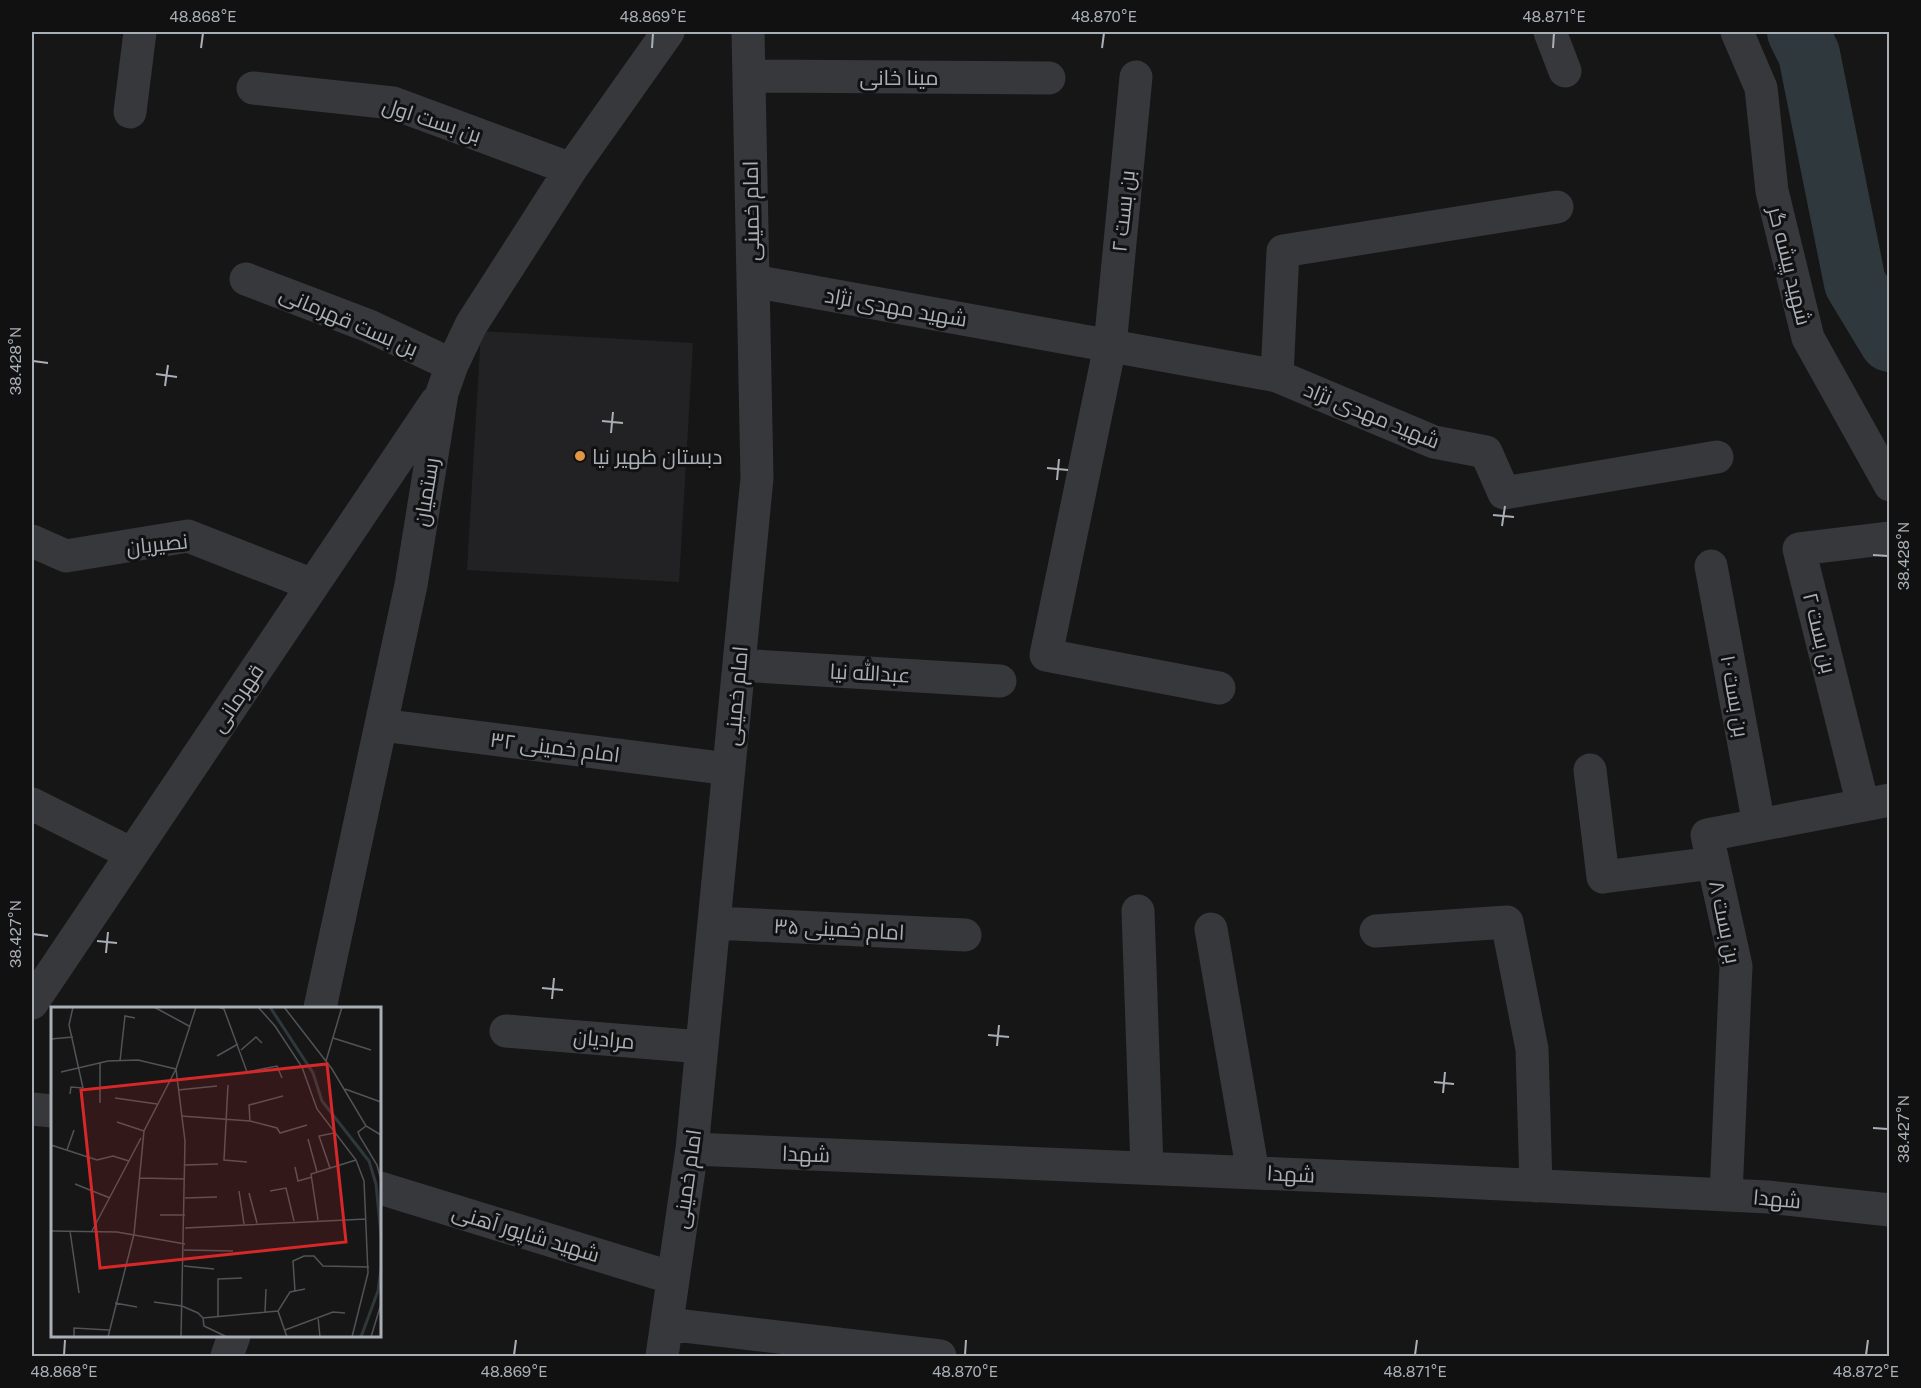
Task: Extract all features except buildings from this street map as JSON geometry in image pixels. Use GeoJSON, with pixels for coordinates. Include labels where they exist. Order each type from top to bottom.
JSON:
{"type":"FeatureCollection","features":[{"type":"Feature","properties":{"kind":"street"},"geometry":{"type":"LineString","coordinates":[[130,112],[140,32]]}},
{"type":"Feature","properties":{"kind":"street","name":"رستمیان"},"geometry":{"type":"LineString","coordinates":[[320,1007],[411,585],[447,379],[471,325],[571,169],[668,32]]}},
{"type":"Feature","properties":{"kind":"street","name":"امام خمینی"},"geometry":{"type":"LineString","coordinates":[[662,1356],[692,1149],[757,478],[748,32]]}},
{"type":"Feature","properties":{"kind":"street"},"geometry":{"type":"LineString","coordinates":[[1550,32],[1565,70]]}},
{"type":"Feature","properties":{"kind":"street","name":"شهید پیشه گر"},"geometry":{"type":"LineString","coordinates":[[1737,32],[1761,88],[1772,191],[1808,338],[1890,485]]}},
{"type":"Feature","properties":{"kind":"street","name":"مینا خانی"},"geometry":{"type":"LineString","coordinates":[[749,76],[1049,78]]}},
{"type":"Feature","properties":{"kind":"street","name":"بن بست ۲"},"geometry":{"type":"LineString","coordinates":[[1110,346],[1136,77]]}},
{"type":"Feature","properties":{"kind":"street","name":"بن بست اول"},"geometry":{"type":"LineString","coordinates":[[253,88],[393,103],[571,169]]}},
{"type":"Feature","properties":{"kind":"street"},"geometry":{"type":"LineString","coordinates":[[1277,376],[1283,251],[1557,207]]}},
{"type":"Feature","properties":{"kind":"street","name":"بن بست قهرمانی"},"geometry":{"type":"LineString","coordinates":[[246,279],[369,326],[447,379]]}},
{"type":"Feature","properties":{"kind":"street","name":"شهید مهدی نژاد"},"geometry":{"type":"LineString","coordinates":[[753,281],[1277,376],[1434,442],[1486,452],[1504,493],[1718,457]]}},
{"type":"Feature","properties":{"kind":"street"},"geometry":{"type":"LineString","coordinates":[[1110,346],[1046,655],[1219,688]]}},
{"type":"Feature","properties":{"kind":"street","name":"قهرمانی"},"geometry":{"type":"LineString","coordinates":[[32,1003],[313,585],[447,379]]}},
{"type":"Feature","properties":{"kind":"street","name":"نصیریان"},"geometry":{"type":"LineString","coordinates":[[32,541],[66,556],[188,536],[313,585]]}},
{"type":"Feature","properties":{"kind":"street","name":"بن بست ۲"},"geometry":{"type":"LineString","coordinates":[[1876,803],[1799,549],[1890,538]]}},
{"type":"Feature","properties":{"kind":"street","name":"بن بست ۱۰"},"geometry":{"type":"LineString","coordinates":[[1711,566],[1759,825]]}},
{"type":"Feature","properties":{"kind":"street","name":"عبدالله نیا"},"geometry":{"type":"LineString","coordinates":[[739,665],[1000,681]]}},
{"type":"Feature","properties":{"kind":"street","name":"امام خمینی ۳۲"},"geometry":{"type":"LineString","coordinates":[[381,724],[729,769]]}},
{"type":"Feature","properties":{"kind":"street"},"geometry":{"type":"LineString","coordinates":[[1590,770],[1603,877],[1713,863]]}},
{"type":"Feature","properties":{"kind":"street","name":"بن بست ۸"},"geometry":{"type":"LineString","coordinates":[[1726,1195],[1736,966],[1707,835],[1876,803]]}},
{"type":"Feature","properties":{"kind":"street"},"geometry":{"type":"LineString","coordinates":[[32,804],[132,854]]}},
{"type":"Feature","properties":{"kind":"street"},"geometry":{"type":"LineString","coordinates":[[1138,911],[1147,1168]]}},
{"type":"Feature","properties":{"kind":"street"},"geometry":{"type":"LineString","coordinates":[[1376,931],[1507,922],[1532,1049],[1536,1186]]}},
{"type":"Feature","properties":{"kind":"street","name":"امام خمینی ۳۵"},"geometry":{"type":"LineString","coordinates":[[714,923],[965,935]]}},
{"type":"Feature","properties":{"kind":"street"},"geometry":{"type":"LineString","coordinates":[[1211,929],[1253,1173]]}},
{"type":"Feature","properties":{"kind":"street","name":"مرادیان"},"geometry":{"type":"LineString","coordinates":[[506,1031],[702,1047]]}},
{"type":"Feature","properties":{"kind":"street"},"geometry":{"type":"LineString","coordinates":[[32,1109],[51,1111]]}},
{"type":"Feature","properties":{"kind":"street","name":"شهدا"},"geometry":{"type":"LineString","coordinates":[[692,1149],[1768,1197],[1890,1210]]}},
{"type":"Feature","properties":{"kind":"street","name":"شهید شاپور آهنی"},"geometry":{"type":"LineString","coordinates":[[381,1188],[673,1278]]}},
{"type":"Feature","properties":{"kind":"street"},"geometry":{"type":"LineString","coordinates":[[667,1324],[940,1356]]}},
{"type":"Feature","properties":{"kind":"street"},"geometry":{"type":"LineString","coordinates":[[228,1356],[233,1337]]}},
{"type":"Feature","properties":{"kind":"shaded area","name":"دبستان ظهیر نیا"},"geometry":{"type":"Polygon","coordinates":[[[481,331],[693,343],[679,582],[467,570],[481,331]]]}},
{"type":"Feature","properties":{"kind":"waterway"},"geometry":{"type":"LineString","coordinates":[[1798,32],[1809,54],[1855,283],[1890,341]]}},
{"type":"Feature","properties":{"kind":"place","name":"دبستان ظهیر نیا"},"geometry":{"type":"Point","coordinates":[580,456]}}]}
